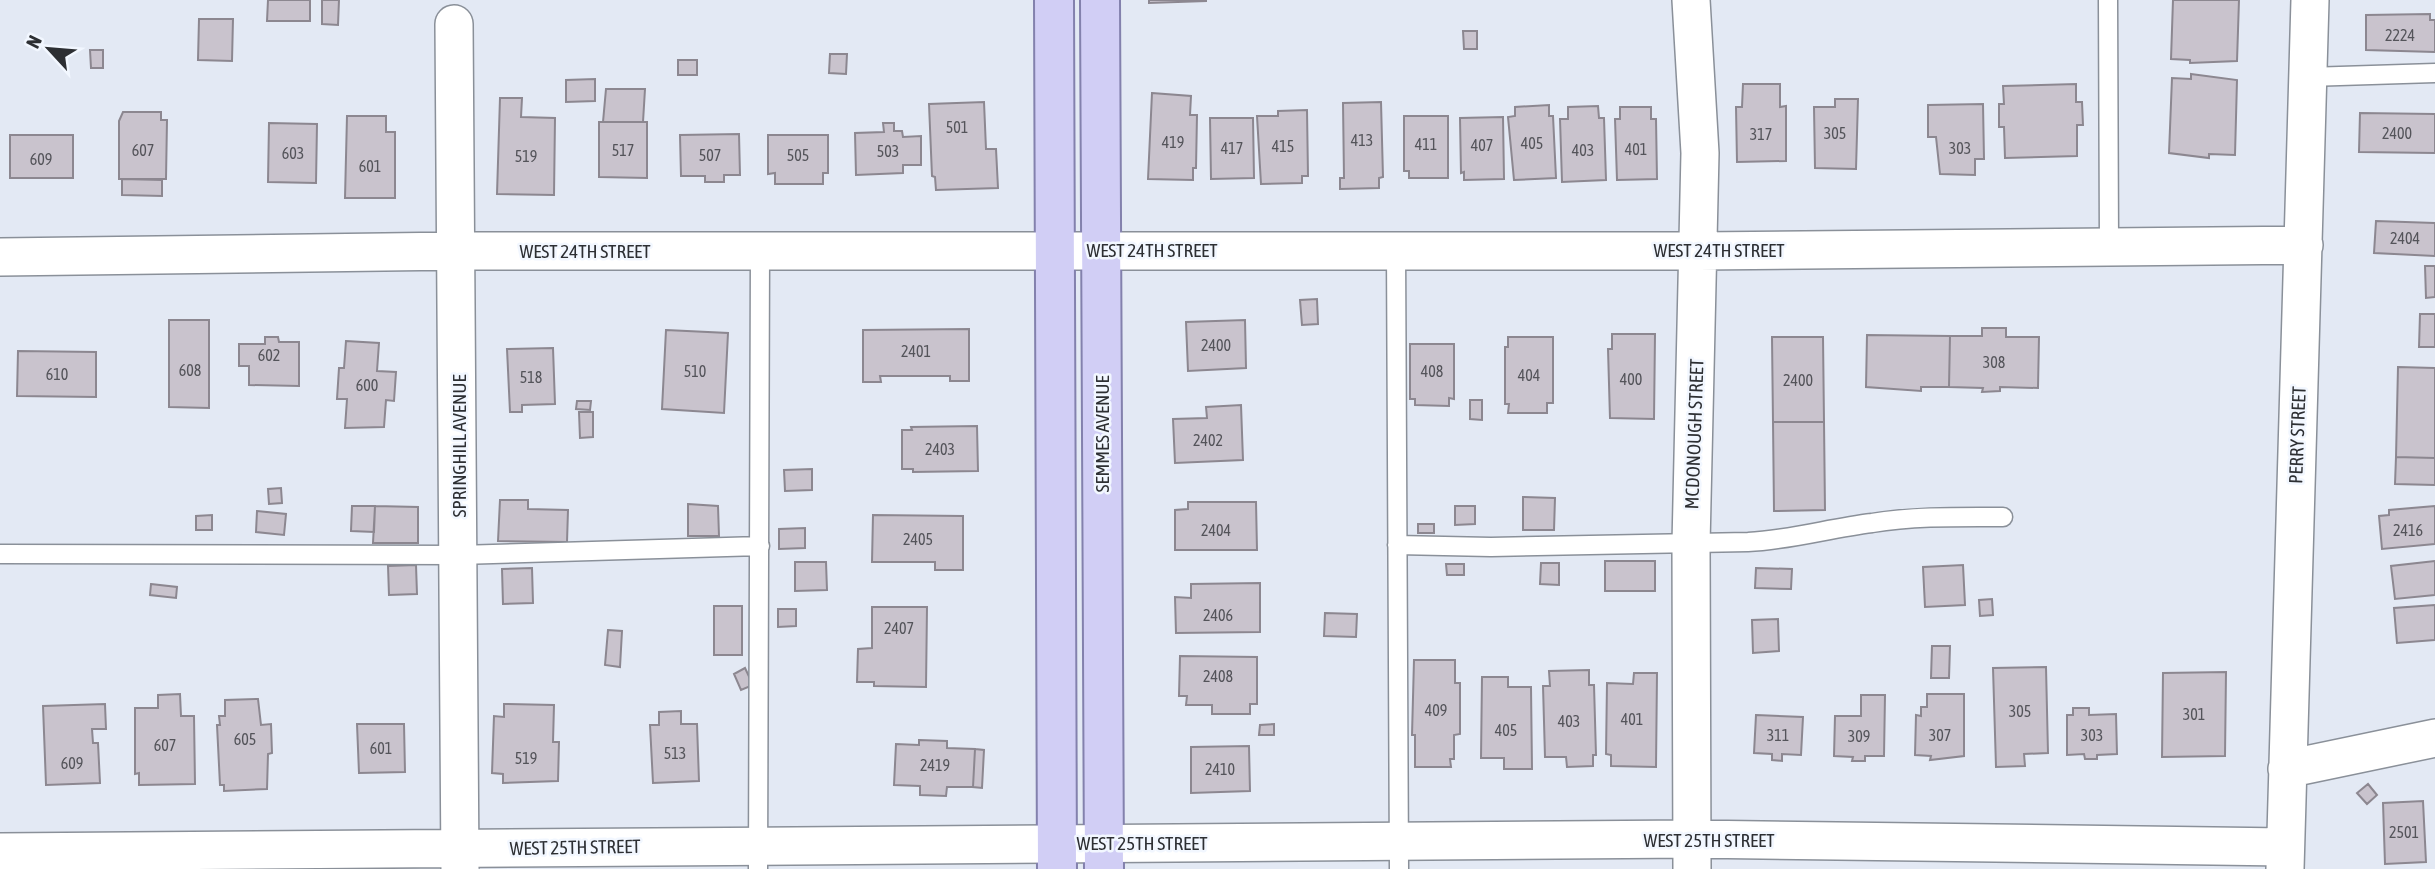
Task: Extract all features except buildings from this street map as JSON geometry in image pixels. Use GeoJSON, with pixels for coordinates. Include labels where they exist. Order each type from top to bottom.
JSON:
{"type":"FeatureCollection","features":[{"type":"Feature","properties":{"kind":"main road"},"geometry":{"type":"LineString","coordinates":[[1054,0],[1057,856]]}},
{"type":"Feature","properties":{"kind":"main road","name":"SEMMES AVENUE"},"geometry":{"type":"LineString","coordinates":[[1100,0],[1104,856]]}},
{"type":"Feature","properties":{"kind":"street","name":"MCDONOUGH STREET"},"geometry":{"type":"LineString","coordinates":[[1691,0],[1700,153],[1690,544],[1692,854]]}},
{"type":"Feature","properties":{"kind":"street","name":"PERRY STREET"},"geometry":{"type":"LineString","coordinates":[[2285,858],[2310,0]]}},
{"type":"Feature","properties":{"kind":"street","name":"SPRINGHILL AVENUE"},"geometry":{"type":"LineString","coordinates":[[454,18],[458,251],[460,859]]}},
{"type":"Feature","properties":{"kind":"street","name":"WEST 24TH STREET"},"geometry":{"type":"LineString","coordinates":[[0,257],[458,251],[1699,251],[2304,245]]}},
{"type":"Feature","properties":{"kind":"street"},"geometry":{"type":"LineString","coordinates":[[2287,769],[2435,738]]}},
{"type":"Feature","properties":{"kind":"street","name":"WEST 25TH STREET"},"geometry":{"type":"LineString","coordinates":[[0,852],[460,859],[1692,854],[2285,858]]}},
{"type":"Feature","properties":{"kind":"lane"},"geometry":{"type":"LineString","coordinates":[[2108,0],[2109,245]]}},
{"type":"Feature","properties":{"kind":"lane"},"geometry":{"type":"LineString","coordinates":[[2308,77],[2435,73]]}},
{"type":"Feature","properties":{"kind":"lane"},"geometry":{"type":"LineString","coordinates":[[1396,249],[1398,855]]}},
{"type":"Feature","properties":{"kind":"lane"},"geometry":{"type":"LineString","coordinates":[[759,857],[760,251]]}},
{"type":"Feature","properties":{"kind":"lane"},"geometry":{"type":"LineString","coordinates":[[1397,545],[1505,547],[1780,541],[1875,522],[1932,517],[2003,517]]}},
{"type":"Feature","properties":{"kind":"lane"},"geometry":{"type":"LineString","coordinates":[[0,554],[459,555],[760,546]]}}]}
